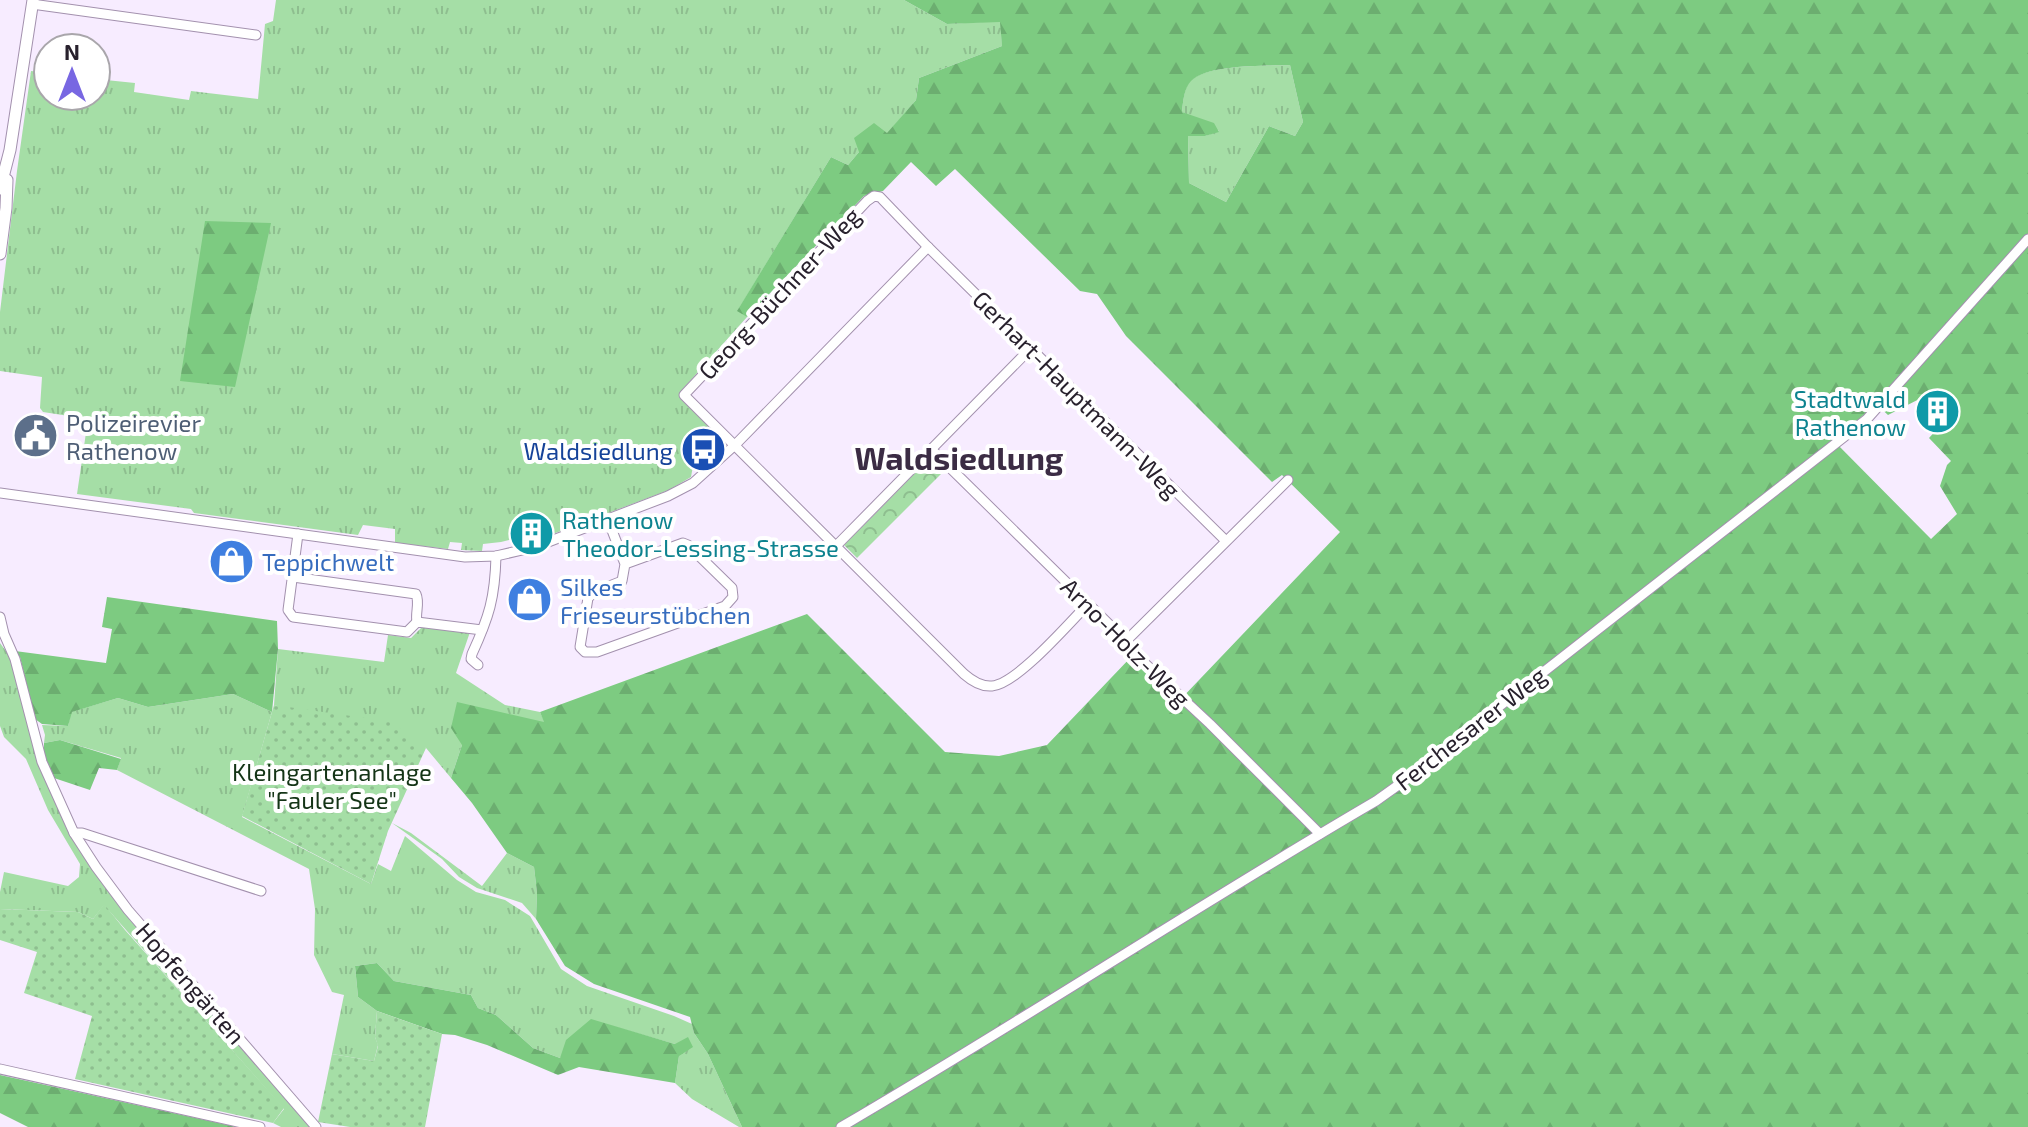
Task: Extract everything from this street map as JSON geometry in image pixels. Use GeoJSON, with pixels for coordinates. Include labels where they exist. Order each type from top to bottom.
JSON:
{"type":"FeatureCollection","features":[{"type":"Feature","properties":{"kind":"street"},"geometry":{"type":"LineString","coordinates":[[0,189],[7,164],[32,2],[256,35]]}},
{"type":"Feature","properties":{"kind":"street"},"geometry":{"type":"LineString","coordinates":[[0,254],[6,208],[7,164]]}},
{"type":"Feature","properties":{"kind":"street","name":"Georg-Büchner-Weg"},"geometry":{"type":"LineString","coordinates":[[735,445],[684,395],[867,201],[874,196],[880,197],[928,247]]}},
{"type":"Feature","properties":{"kind":"street","name":"Ferchesarer Weg"},"geometry":{"type":"LineString","coordinates":[[841,1127],[1404,781],[1867,419],[2028,239]]}},
{"type":"Feature","properties":{"kind":"street"},"geometry":{"type":"LineString","coordinates":[[0,493],[465,557],[496,556],[535,547],[668,496],[693,483],[735,445],[928,247]]}},
{"type":"Feature","properties":{"kind":"street","name":"Gerhart-Hauptmann-Weg"},"geometry":{"type":"LineString","coordinates":[[928,247],[1226,541]]}},
{"type":"Feature","properties":{"kind":"street"},"geometry":{"type":"LineString","coordinates":[[836,546],[1031,348]]}},
{"type":"Feature","properties":{"kind":"street"},"geometry":{"type":"LineString","coordinates":[[735,445],[964,674],[978,684],[991,687],[1019,673],[1088,604]]}},
{"type":"Feature","properties":{"kind":"street","name":"Arno-Holz-Weg"},"geometry":{"type":"LineString","coordinates":[[932,450],[1320,834]]}},
{"type":"Feature","properties":{"kind":"street"},"geometry":{"type":"LineString","coordinates":[[1126,641],[1288,480]]}},
{"type":"Feature","properties":{"kind":"street"},"geometry":{"type":"LineString","coordinates":[[608,520],[625,564],[622,581],[594,592],[588,598],[580,647],[585,652],[597,652],[725,606],[733,597],[732,588],[683,543],[625,564]]}},
{"type":"Feature","properties":{"kind":"street"},"geometry":{"type":"LineString","coordinates":[[298,534],[288,610],[293,617],[407,632],[417,622]]}},
{"type":"Feature","properties":{"kind":"street"},"geometry":{"type":"LineString","coordinates":[[478,665],[471,659],[491,610],[496,556]]}},
{"type":"Feature","properties":{"kind":"street"},"geometry":{"type":"LineString","coordinates":[[293,577],[416,594],[417,622]]}},
{"type":"Feature","properties":{"kind":"street","name":"Hopfengärten"},"geometry":{"type":"LineString","coordinates":[[0,617],[15,659],[42,762],[74,833],[128,910],[316,1127]]}},
{"type":"Feature","properties":{"kind":"street"},"geometry":{"type":"LineString","coordinates":[[417,622],[482,630]]}},
{"type":"Feature","properties":{"kind":"street"},"geometry":{"type":"LineString","coordinates":[[74,833],[208,868],[261,891]]}},
{"type":"Feature","properties":{"kind":"street"},"geometry":{"type":"LineString","coordinates":[[0,1069],[260,1127]]}},
{"type":"Feature","properties":{"kind":"green space"},"geometry":{"type":"Polygon","coordinates":[[[276,0],[904,0],[947,24],[1001,21],[1002,46],[919,78],[916,100],[887,134],[859,152],[848,165],[831,157],[738,310],[747,317],[682,390],[687,404],[711,428],[698,451],[691,477],[669,490],[529,543],[526,536],[483,544],[482,551],[461,550],[462,543],[450,542],[448,549],[395,543],[395,529],[363,525],[358,535],[77,494],[88,419],[43,412],[40,408],[42,377],[0,371],[0,312],[31,71],[32,112],[112,112],[112,81],[135,83],[134,92],[189,100],[191,91],[258,99],[265,24],[273,21],[276,0]]]}},
{"type":"Feature","properties":{"kind":"green space"},"geometry":{"type":"Polygon","coordinates":[[[904,0],[2028,0],[2028,1127],[742,1127],[708,1054],[694,1033],[690,1017],[594,984],[565,966],[536,919],[534,867],[507,853],[451,778],[462,745],[451,728],[457,702],[544,722],[540,712],[807,614],[945,752],[999,756],[1047,745],[1132,656],[1179,701],[1340,532],[1282,475],[1272,482],[1126,336],[1097,294],[1080,291],[955,169],[936,186],[911,162],[883,191],[864,196],[747,317],[737,311],[831,157],[848,165],[859,152],[854,138],[874,123],[887,133],[916,100],[919,78],[1002,46],[1000,22],[947,24],[904,0]],[[1290,65],[1210,71],[1191,81],[1185,91],[1182,112],[1214,123],[1219,132],[1188,136],[1189,183],[1226,202],[1269,126],[1295,136],[1303,122],[1290,65]],[[1933,392],[1888,415],[1876,404],[1834,441],[1931,539],[1957,514],[1940,486],[1951,461],[1929,438],[1951,414],[1933,392]]]}},
{"type":"Feature","properties":{"kind":"green space"},"geometry":{"type":"Polygon","coordinates":[[[1290,65],[1303,122],[1295,136],[1269,126],[1226,202],[1189,183],[1188,136],[1205,136],[1219,131],[1182,112],[1190,81],[1209,71],[1290,65]]]}},
{"type":"Feature","properties":{"kind":"green space"},"geometry":{"type":"Polygon","coordinates":[[[205,221],[271,223],[235,387],[180,381],[205,221]]]}},
{"type":"Feature","properties":{"kind":"green space"},"geometry":{"type":"Polygon","coordinates":[[[930,458],[944,471],[857,558],[844,545],[930,458]]]}},
{"type":"Feature","properties":{"kind":"green space"},"geometry":{"type":"Polygon","coordinates":[[[107,597],[277,621],[278,649],[272,712],[233,694],[148,707],[118,698],[72,712],[68,726],[42,724],[35,719],[20,657],[15,651],[106,663],[112,629],[102,627],[107,597]]]}},
{"type":"Feature","properties":{"kind":"green space"},"geometry":{"type":"Polygon","coordinates":[[[422,627],[470,632],[456,673],[505,705],[540,712],[545,723],[462,745],[451,778],[426,748],[274,705],[278,649],[384,662],[388,635],[411,638],[422,627]]]}},
{"type":"Feature","properties":{"kind":"green space"},"geometry":{"type":"Polygon","coordinates":[[[0,643],[11,658],[38,761],[94,867],[312,1127],[281,1127],[273,1123],[284,1109],[104,905],[93,919],[78,912],[0,909],[4,872],[68,886],[79,877],[80,864],[48,810],[26,759],[4,737],[0,726],[0,643]]]}},
{"type":"Feature","properties":{"kind":"green space"},"geometry":{"type":"Polygon","coordinates":[[[233,694],[272,712],[242,817],[371,884],[378,864],[391,871],[405,836],[457,880],[476,892],[505,900],[530,916],[561,969],[587,986],[692,1024],[742,1127],[692,1099],[675,1083],[679,1056],[675,1044],[591,1020],[560,1058],[533,1048],[496,1015],[478,1008],[471,995],[394,981],[377,963],[355,966],[358,997],[377,1011],[375,1037],[378,1045],[374,1061],[332,1054],[344,995],[332,992],[314,955],[315,909],[309,869],[117,770],[121,758],[60,740],[44,743],[42,725],[68,726],[71,712],[118,698],[148,707],[233,694]]]}},
{"type":"Feature","properties":{"kind":"green space","name":"Kleingartenanlage \"Fauler See\""},"geometry":{"type":"Polygon","coordinates":[[[274,705],[393,722],[426,748],[388,831],[371,884],[242,816],[274,705]]]}},
{"type":"Feature","properties":{"kind":"green space"},"geometry":{"type":"Polygon","coordinates":[[[60,740],[121,759],[117,770],[99,768],[90,790],[51,777],[44,759],[44,743],[60,740]]]}},
{"type":"Feature","properties":{"kind":"green space"},"geometry":{"type":"Polygon","coordinates":[[[392,823],[411,833],[482,886],[507,853],[534,867],[536,919],[522,903],[477,888],[459,877],[442,859],[392,823]]]}},
{"type":"Feature","properties":{"kind":"green space"},"geometry":{"type":"Polygon","coordinates":[[[104,904],[284,1108],[273,1123],[75,1079],[92,1016],[24,993],[37,952],[0,940],[0,909],[78,912],[93,919],[104,904]]]}},
{"type":"Feature","properties":{"kind":"green space"},"geometry":{"type":"Polygon","coordinates":[[[377,963],[394,981],[471,995],[478,1008],[496,1015],[533,1048],[560,1058],[566,1040],[591,1019],[675,1044],[688,1037],[693,1047],[679,1056],[675,1083],[579,1067],[558,1075],[487,1045],[442,1034],[377,1011],[358,997],[355,966],[377,963]]]}},
{"type":"Feature","properties":{"kind":"green space"},"geometry":{"type":"Polygon","coordinates":[[[377,1011],[442,1034],[425,1127],[350,1127],[318,1122],[332,1054],[374,1061],[378,1046],[375,1037],[377,1011]]]}},
{"type":"Feature","properties":{"kind":"green space"},"geometry":{"type":"Polygon","coordinates":[[[0,1075],[237,1127],[28,1127],[0,1113],[0,1075]]]}},
{"type":"Feature","properties":{"kind":"place","name":"Stadtwald Rathenow"},"geometry":{"type":"Point","coordinates":[1937,412]}},
{"type":"Feature","properties":{"kind":"place","name":"Polizeirevier Rathenow"},"geometry":{"type":"Point","coordinates":[35,436]}},
{"type":"Feature","properties":{"kind":"place","name":"Waldsiedlung"},"geometry":{"type":"Point","coordinates":[704,450]}},
{"type":"Feature","properties":{"kind":"place","name":"Rathenow Theodor-Lessing-Strasse"},"geometry":{"type":"Point","coordinates":[531,533]}},
{"type":"Feature","properties":{"kind":"place","name":"Teppichwelt"},"geometry":{"type":"Point","coordinates":[231,561]}},
{"type":"Feature","properties":{"kind":"place","name":"Silkes Frieseurstübchen"},"geometry":{"type":"Point","coordinates":[529,600]}},
{"type":"Feature","properties":{"kind":"district","name":"Waldsiedlung"},"geometry":{"type":"Point","coordinates":[959,457]}}]}
